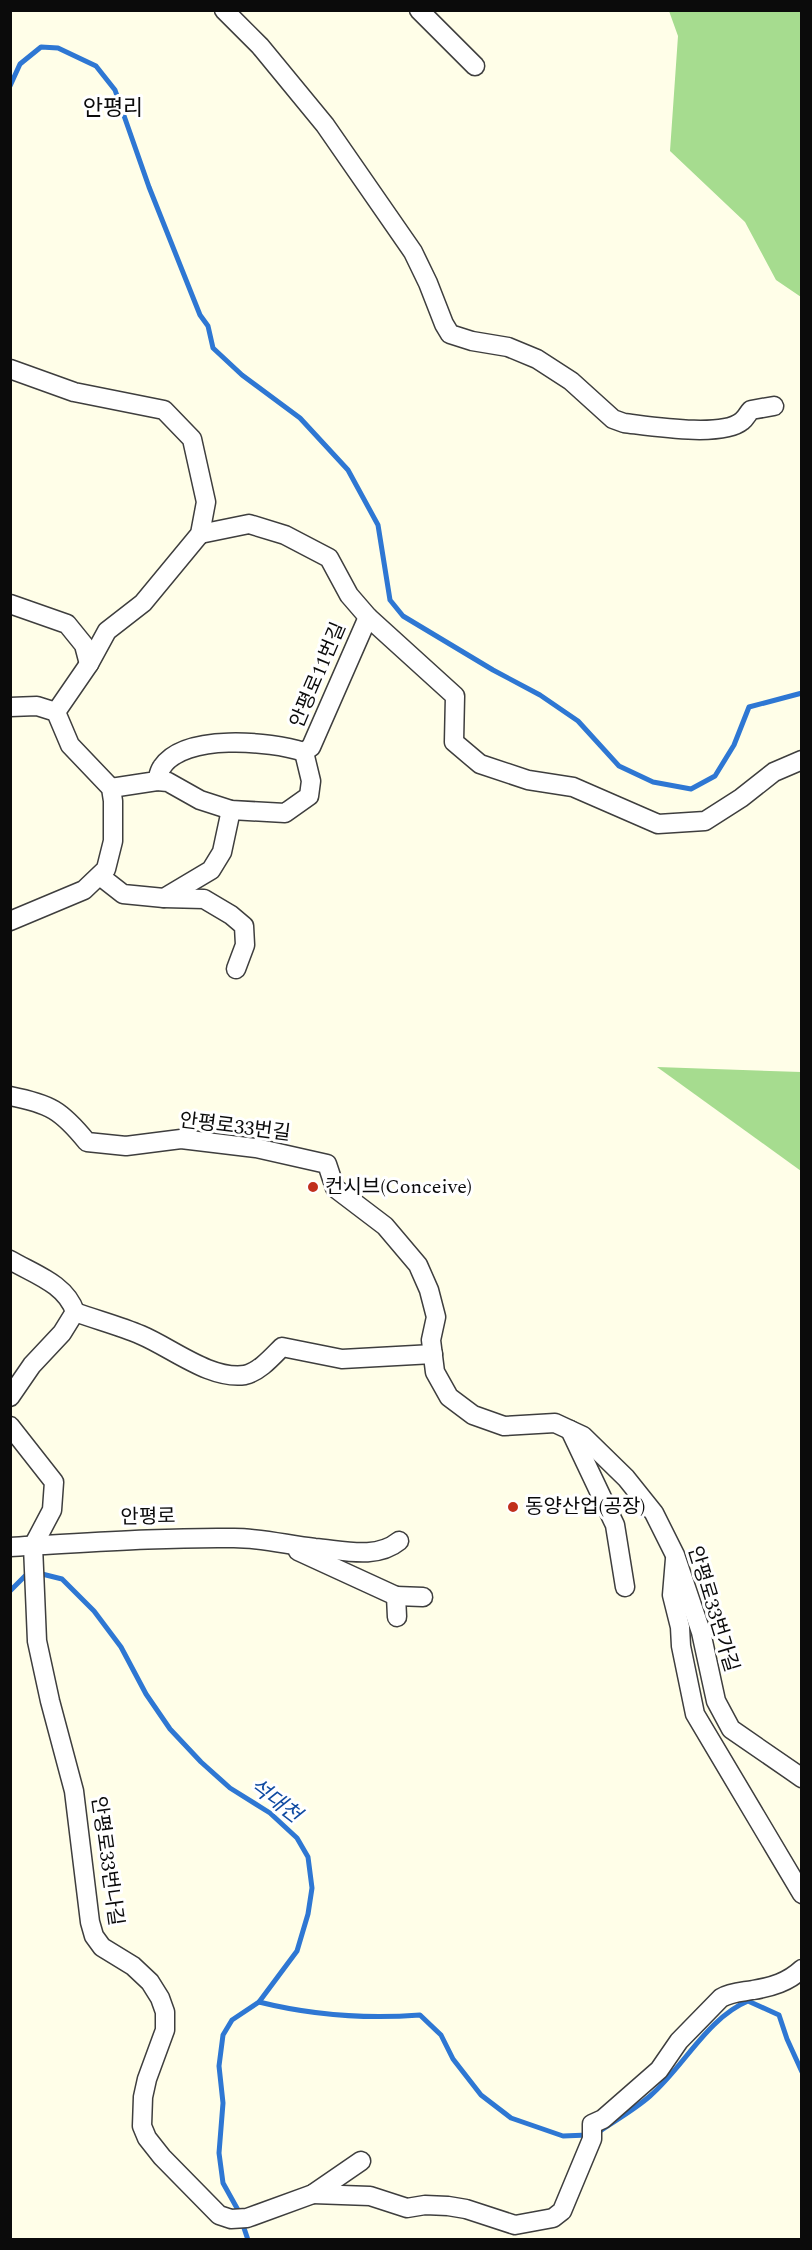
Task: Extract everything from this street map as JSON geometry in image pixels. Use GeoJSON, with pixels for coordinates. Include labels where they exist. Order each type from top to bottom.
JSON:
{"type":"FeatureCollection","features":[{"type":"Feature","properties":{"kind":"street"},"geometry":{"type":"LineString","coordinates":[[224,10],[285,75],[345,154],[413,252],[450,334],[472,341],[508,347],[537,359],[571,381],[613,419],[624,423],[718,430],[741,422],[751,410],[774,406]]}},
{"type":"Feature","properties":{"kind":"street"},"geometry":{"type":"LineString","coordinates":[[419,10],[475,66]]}},
{"type":"Feature","properties":{"kind":"street"},"geometry":{"type":"LineString","coordinates":[[10,369],[74,392],[164,410],[192,439],[206,502],[200,534],[142,603],[107,631],[89,664],[57,712]]}},
{"type":"Feature","properties":{"kind":"street"},"geometry":{"type":"LineString","coordinates":[[200,534],[249,524],[285,535],[329,558],[349,595],[368,617],[455,696],[454,742],[480,764],[528,780],[573,786],[658,824],[705,821],[741,798],[774,772],[801,760]]}},
{"type":"Feature","properties":{"kind":"street"},"geometry":{"type":"LineString","coordinates":[[10,604],[67,624],[84,645],[89,664]]}},
{"type":"Feature","properties":{"kind":"street","name":"안평로11번길"},"geometry":{"type":"LineString","coordinates":[[157,781],[162,767],[178,753],[212,743],[289,747],[303,752],[311,747],[368,617]]}},
{"type":"Feature","properties":{"kind":"street"},"geometry":{"type":"LineString","coordinates":[[10,707],[37,706],[57,712]]}},
{"type":"Feature","properties":{"kind":"street"},"geometry":{"type":"LineString","coordinates":[[10,921],[84,890],[106,869],[113,841],[111,788],[70,745],[57,712]]}},
{"type":"Feature","properties":{"kind":"street"},"geometry":{"type":"LineString","coordinates":[[111,788],[157,781],[168,782],[200,800],[231,810],[285,813],[309,796],[311,781],[303,752]]}},
{"type":"Feature","properties":{"kind":"street"},"geometry":{"type":"LineString","coordinates":[[164,898],[211,870],[222,852],[231,810]]}},
{"type":"Feature","properties":{"kind":"street"},"geometry":{"type":"LineString","coordinates":[[100,876],[123,894],[204,899],[231,915],[243,926],[245,945],[236,969]]}},
{"type":"Feature","properties":{"kind":"street","name":"안평로33번길"},"geometry":{"type":"LineString","coordinates":[[10,1096],[42,1102],[69,1120],[87,1142],[126,1146],[181,1139],[256,1148],[327,1164]]}},
{"type":"Feature","properties":{"kind":"street","name":"안평로33번가길"},"geometry":{"type":"LineString","coordinates":[[327,1164],[335,1188],[385,1226],[418,1265],[429,1290],[436,1317],[430,1340],[435,1372],[449,1397],[473,1415],[504,1426],[555,1423],[583,1436],[626,1478],[654,1513],[675,1555],[701,1632],[716,1701],[731,1729],[801,1778]]}},
{"type":"Feature","properties":{"kind":"street"},"geometry":{"type":"LineString","coordinates":[[10,1260],[64,1291],[72,1302],[75,1312],[62,1333],[32,1365],[10,1397]]}},
{"type":"Feature","properties":{"kind":"street"},"geometry":{"type":"LineString","coordinates":[[75,1312],[141,1335],[202,1367],[228,1374],[245,1375],[256,1371],[282,1347],[342,1359],[433,1354]]}},
{"type":"Feature","properties":{"kind":"street"},"geometry":{"type":"LineString","coordinates":[[10,1426],[54,1482],[52,1510],[33,1546]]}},
{"type":"Feature","properties":{"kind":"street"},"geometry":{"type":"LineString","coordinates":[[570,1430],[615,1525],[625,1587]]}},
{"type":"Feature","properties":{"kind":"street","name":"안평로"},"geometry":{"type":"LineString","coordinates":[[10,1547],[124,1539],[237,1538],[285,1545]]}},
{"type":"Feature","properties":{"kind":"street"},"geometry":{"type":"LineString","coordinates":[[285,1545],[374,1552],[399,1541]]}},
{"type":"Feature","properties":{"kind":"street"},"geometry":{"type":"LineString","coordinates":[[285,1545],[396,1596],[423,1597]]}},
{"type":"Feature","properties":{"kind":"street","name":"안평로33번나길"},"geometry":{"type":"LineString","coordinates":[[33,1546],[37,1641],[74,1791],[90,1922],[94,1936],[102,1947],[133,1966],[150,1982],[165,2012],[165,2030],[147,2079],[143,2097],[142,2126],[147,2138],[170,2166],[219,2215],[239,2219],[314,2194],[361,2161]]}},
{"type":"Feature","properties":{"kind":"street"},"geometry":{"type":"LineString","coordinates":[[675,1555],[672,1595],[695,1714],[801,1894]]}},
{"type":"Feature","properties":{"kind":"street"},"geometry":{"type":"LineString","coordinates":[[396,1596],[397,1617]]}},
{"type":"Feature","properties":{"kind":"street"},"geometry":{"type":"LineString","coordinates":[[314,2194],[370,2196],[408,2208],[425,2205],[447,2206],[466,2209],[514,2225],[553,2218],[562,2211],[592,2133],[592,2124],[603,2119],[659,2070],[679,2041],[721,1998],[728,1994],[756,1990],[791,1980],[801,1970]]}},
{"type":"Feature","properties":{"kind":"green space"},"geometry":{"type":"Polygon","coordinates":[[[669,11],[801,11],[801,297],[776,280],[745,222],[670,151],[678,36],[669,11]]]}},
{"type":"Feature","properties":{"kind":"green space"},"geometry":{"type":"Polygon","coordinates":[[[657,1067],[801,1072],[801,1171],[657,1067]]]}},
{"type":"Feature","properties":{"kind":"waterway"},"geometry":{"type":"LineString","coordinates":[[10,86],[20,64],[41,47],[58,48],[96,66],[115,90],[149,187],[200,315],[208,326],[213,348],[242,375],[300,418],[348,470],[378,525],[390,600],[403,616],[493,670],[540,695],[578,721],[619,766],[653,782],[691,789],[715,776],[734,745],[749,707],[802,693]]}},
{"type":"Feature","properties":{"kind":"waterway","name":"석대천"},"geometry":{"type":"LineString","coordinates":[[10,1591],[25,1576],[42,1574],[62,1579],[94,1611],[121,1647],[146,1694],[170,1729],[230,1788],[270,1813],[297,1838],[308,1857],[312,1888],[308,1914],[297,1951],[259,2002],[232,2020],[223,2035],[219,2066],[223,2103],[219,2153],[223,2183],[238,2210],[248,2240]]}},
{"type":"Feature","properties":{"kind":"waterway"},"geometry":{"type":"LineString","coordinates":[[597,2133],[650,2096],[720,2019],[748,2001],[779,2015],[802,2072]]}},
{"type":"Feature","properties":{"kind":"waterway"},"geometry":{"type":"LineString","coordinates":[[259,2002],[339,2015],[420,2015],[441,2035],[453,2059],[481,2095],[511,2118],[563,2136],[588,2135]]}},
{"type":"Feature","properties":{"kind":"place","name":"컨시브(Conceive)"},"geometry":{"type":"Point","coordinates":[313,1187]}},
{"type":"Feature","properties":{"kind":"place","name":"동양산업(공장)"},"geometry":{"type":"Point","coordinates":[513,1507]}},
{"type":"Feature","properties":{"kind":"district","name":"안평리"},"geometry":{"type":"Point","coordinates":[113,108]}}]}
